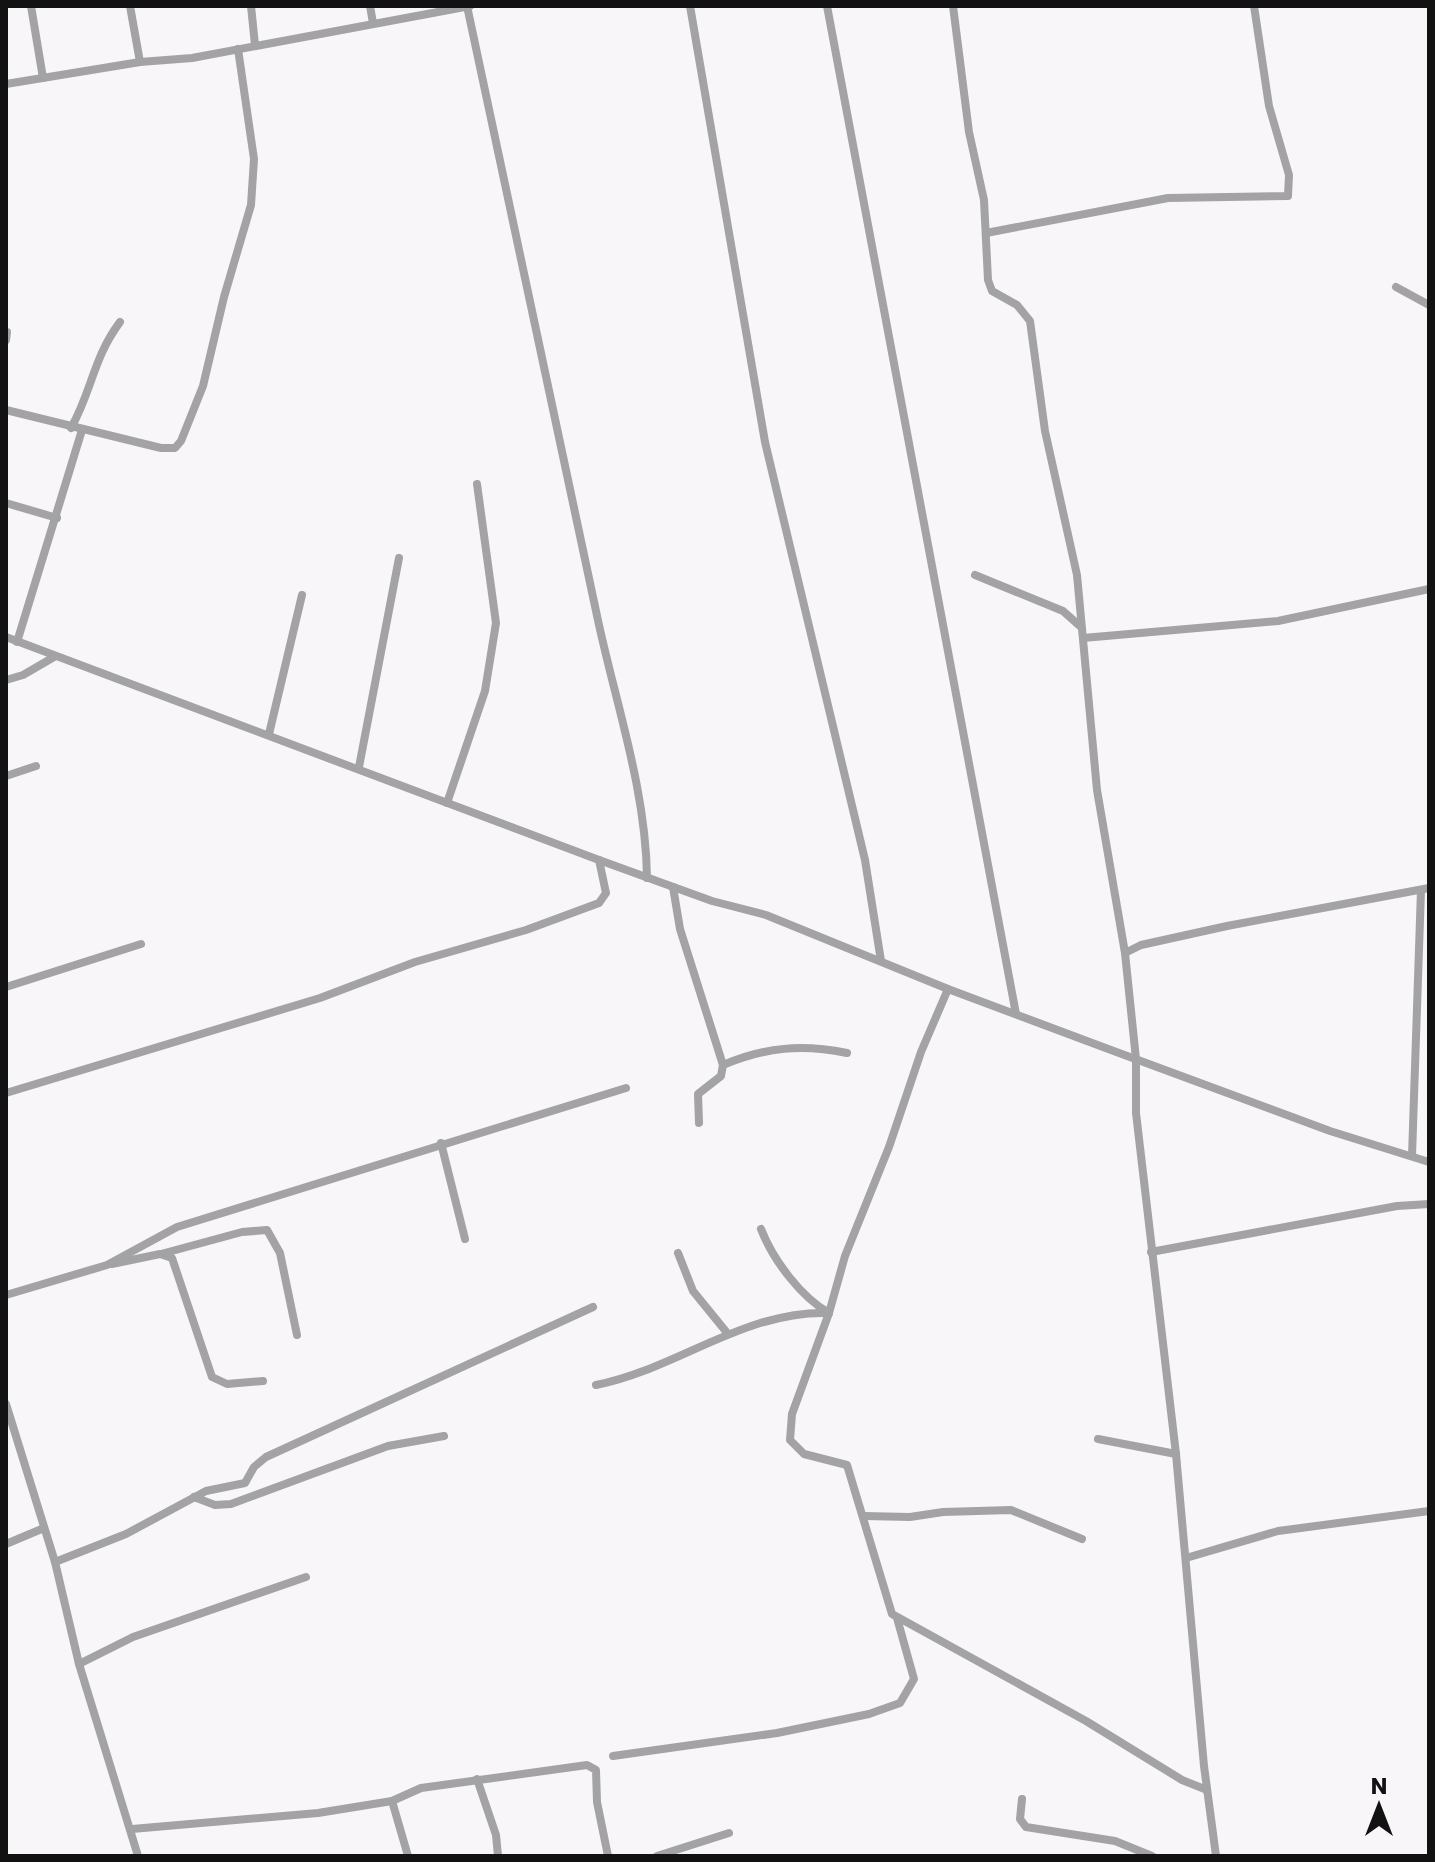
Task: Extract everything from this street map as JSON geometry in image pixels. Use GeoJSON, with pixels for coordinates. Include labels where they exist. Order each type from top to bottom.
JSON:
{"type":"FeatureCollection","features":[{"type":"Feature","properties":{"kind":"street"},"geometry":{"type":"LineString","coordinates":[[31,6],[43,78]]}},
{"type":"Feature","properties":{"kind":"street"},"geometry":{"type":"LineString","coordinates":[[130,6],[140,62]]}},
{"type":"Feature","properties":{"kind":"street"},"geometry":{"type":"LineString","coordinates":[[251,6],[255,45]]}},
{"type":"Feature","properties":{"kind":"street"},"geometry":{"type":"LineString","coordinates":[[370,6],[373,23]]}},
{"type":"Feature","properties":{"kind":"street"},"geometry":{"type":"LineString","coordinates":[[6,84],[140,62],[192,58],[468,6],[596,614],[637,789],[647,843],[647,878]]}},
{"type":"Feature","properties":{"kind":"street"},"geometry":{"type":"LineString","coordinates":[[690,6],[765,442],[865,860],[881,961]]}},
{"type":"Feature","properties":{"kind":"street"},"geometry":{"type":"LineString","coordinates":[[827,6],[1016,1014]]}},
{"type":"Feature","properties":{"kind":"street"},"geometry":{"type":"LineString","coordinates":[[953,6],[986,233],[988,280],[992,291],[1017,305],[1030,321],[1045,431],[1077,575],[1097,790],[1125,953],[1136,1059],[1136,1113],[1176,1454],[1207,1790],[1216,1856]]}},
{"type":"Feature","properties":{"kind":"street"},"geometry":{"type":"LineString","coordinates":[[986,233],[1168,198],[1288,196],[1289,175],[1269,106],[1254,6]]}},
{"type":"Feature","properties":{"kind":"street"},"geometry":{"type":"LineString","coordinates":[[6,410],[169,449],[181,441],[189,426],[251,205],[254,159],[238,49]]}},
{"type":"Feature","properties":{"kind":"street"},"geometry":{"type":"LineString","coordinates":[[1396,287],[1429,305]]}},
{"type":"Feature","properties":{"kind":"street"},"geometry":{"type":"LineString","coordinates":[[71,428],[86,395],[98,356],[120,322]]}},
{"type":"Feature","properties":{"kind":"street"},"geometry":{"type":"LineString","coordinates":[[6,340],[7,332]]}},
{"type":"Feature","properties":{"kind":"street"},"geometry":{"type":"LineString","coordinates":[[17,642],[82,430]]}},
{"type":"Feature","properties":{"kind":"street"},"geometry":{"type":"LineString","coordinates":[[447,803],[485,691],[496,623],[477,484]]}},
{"type":"Feature","properties":{"kind":"street"},"geometry":{"type":"LineString","coordinates":[[6,503],[57,518]]}},
{"type":"Feature","properties":{"kind":"street"},"geometry":{"type":"LineString","coordinates":[[359,767],[399,558]]}},
{"type":"Feature","properties":{"kind":"street"},"geometry":{"type":"LineString","coordinates":[[975,575],[1063,611],[1082,627]]}},
{"type":"Feature","properties":{"kind":"street"},"geometry":{"type":"LineString","coordinates":[[1083,638],[1278,621],[1429,589]]}},
{"type":"Feature","properties":{"kind":"street"},"geometry":{"type":"LineString","coordinates":[[269,734],[302,595]]}},
{"type":"Feature","properties":{"kind":"street"},"geometry":{"type":"LineString","coordinates":[[6,637],[359,767],[647,878],[766,915],[948,989],[1330,1131],[1429,1162]]}},
{"type":"Feature","properties":{"kind":"street"},"geometry":{"type":"LineString","coordinates":[[6,680],[54,657]]}},
{"type":"Feature","properties":{"kind":"street"},"geometry":{"type":"LineString","coordinates":[[6,776],[36,766]]}},
{"type":"Feature","properties":{"kind":"street"},"geometry":{"type":"LineString","coordinates":[[6,1093],[320,998],[415,962],[526,930],[599,903],[606,893],[599,860]]}},
{"type":"Feature","properties":{"kind":"street"},"geometry":{"type":"LineString","coordinates":[[673,887],[680,929],[723,1065],[721,1076],[698,1094],[699,1123]]}},
{"type":"Feature","properties":{"kind":"street"},"geometry":{"type":"LineString","coordinates":[[1125,953],[1141,945],[1212,929],[1425,889],[1412,1156]]}},
{"type":"Feature","properties":{"kind":"street"},"geometry":{"type":"LineString","coordinates":[[6,987],[141,944]]}},
{"type":"Feature","properties":{"kind":"street"},"geometry":{"type":"LineString","coordinates":[[613,1756],[777,1733],[869,1714],[900,1703],[914,1679],[896,1617],[884,1593],[847,1465],[804,1454],[797,1449],[789,1432],[845,1256],[889,1147],[925,1041],[948,989]]}},
{"type":"Feature","properties":{"kind":"street"},"geometry":{"type":"LineString","coordinates":[[723,1065],[746,1055],[784,1047],[807,1046],[847,1053]]}},
{"type":"Feature","properties":{"kind":"street"},"geometry":{"type":"LineString","coordinates":[[107,1265],[177,1227],[626,1088]]}},
{"type":"Feature","properties":{"kind":"street"},"geometry":{"type":"LineString","coordinates":[[441,1143],[465,1239]]}},
{"type":"Feature","properties":{"kind":"street"},"geometry":{"type":"LineString","coordinates":[[1151,1252],[1397,1206],[1429,1204]]}},
{"type":"Feature","properties":{"kind":"street"},"geometry":{"type":"LineString","coordinates":[[761,1229],[800,1288],[814,1304],[829,1313]]}},
{"type":"Feature","properties":{"kind":"street"},"geometry":{"type":"LineString","coordinates":[[6,1295],[107,1265],[242,1232],[267,1230],[280,1253],[297,1335]]}},
{"type":"Feature","properties":{"kind":"street"},"geometry":{"type":"LineString","coordinates":[[678,1253],[693,1291],[728,1334]]}},
{"type":"Feature","properties":{"kind":"street"},"geometry":{"type":"LineString","coordinates":[[160,1254],[172,1258],[180,1276],[212,1377],[227,1384],[263,1381]]}},
{"type":"Feature","properties":{"kind":"street"},"geometry":{"type":"LineString","coordinates":[[55,1562],[126,1534],[215,1487],[245,1483],[254,1467],[266,1457],[593,1307]]}},
{"type":"Feature","properties":{"kind":"street"},"geometry":{"type":"LineString","coordinates":[[596,1385],[644,1370],[728,1334],[783,1315],[829,1313]]}},
{"type":"Feature","properties":{"kind":"street"},"geometry":{"type":"LineString","coordinates":[[6,1404],[55,1562],[79,1664],[138,1856]]}},
{"type":"Feature","properties":{"kind":"street"},"geometry":{"type":"LineString","coordinates":[[194,1497],[215,1505],[231,1504],[388,1446],[444,1436]]}},
{"type":"Feature","properties":{"kind":"street"},"geometry":{"type":"LineString","coordinates":[[1098,1439],[1176,1454]]}},
{"type":"Feature","properties":{"kind":"street"},"geometry":{"type":"LineString","coordinates":[[864,1516],[910,1517],[1011,1510],[1082,1539]]}},
{"type":"Feature","properties":{"kind":"street"},"geometry":{"type":"LineString","coordinates":[[1186,1558],[1278,1531],[1429,1511]]}},
{"type":"Feature","properties":{"kind":"street"},"geometry":{"type":"LineString","coordinates":[[6,1544],[44,1528]]}},
{"type":"Feature","properties":{"kind":"street"},"geometry":{"type":"LineString","coordinates":[[79,1664],[133,1637],[306,1577]]}},
{"type":"Feature","properties":{"kind":"street"},"geometry":{"type":"LineString","coordinates":[[896,1617],[1086,1721],[1182,1780],[1207,1790]]}},
{"type":"Feature","properties":{"kind":"street"},"geometry":{"type":"LineString","coordinates":[[132,1829],[318,1813],[392,1801],[421,1788],[593,1766],[608,1856]]}},
{"type":"Feature","properties":{"kind":"street"},"geometry":{"type":"LineString","coordinates":[[477,1779],[496,1835],[498,1856]]}},
{"type":"Feature","properties":{"kind":"street"},"geometry":{"type":"LineString","coordinates":[[1022,1799],[1020,1819],[1026,1827],[1115,1841],[1152,1856]]}},
{"type":"Feature","properties":{"kind":"street"},"geometry":{"type":"LineString","coordinates":[[392,1801],[408,1856]]}},
{"type":"Feature","properties":{"kind":"street"},"geometry":{"type":"LineString","coordinates":[[657,1856],[729,1833]]}}]}
